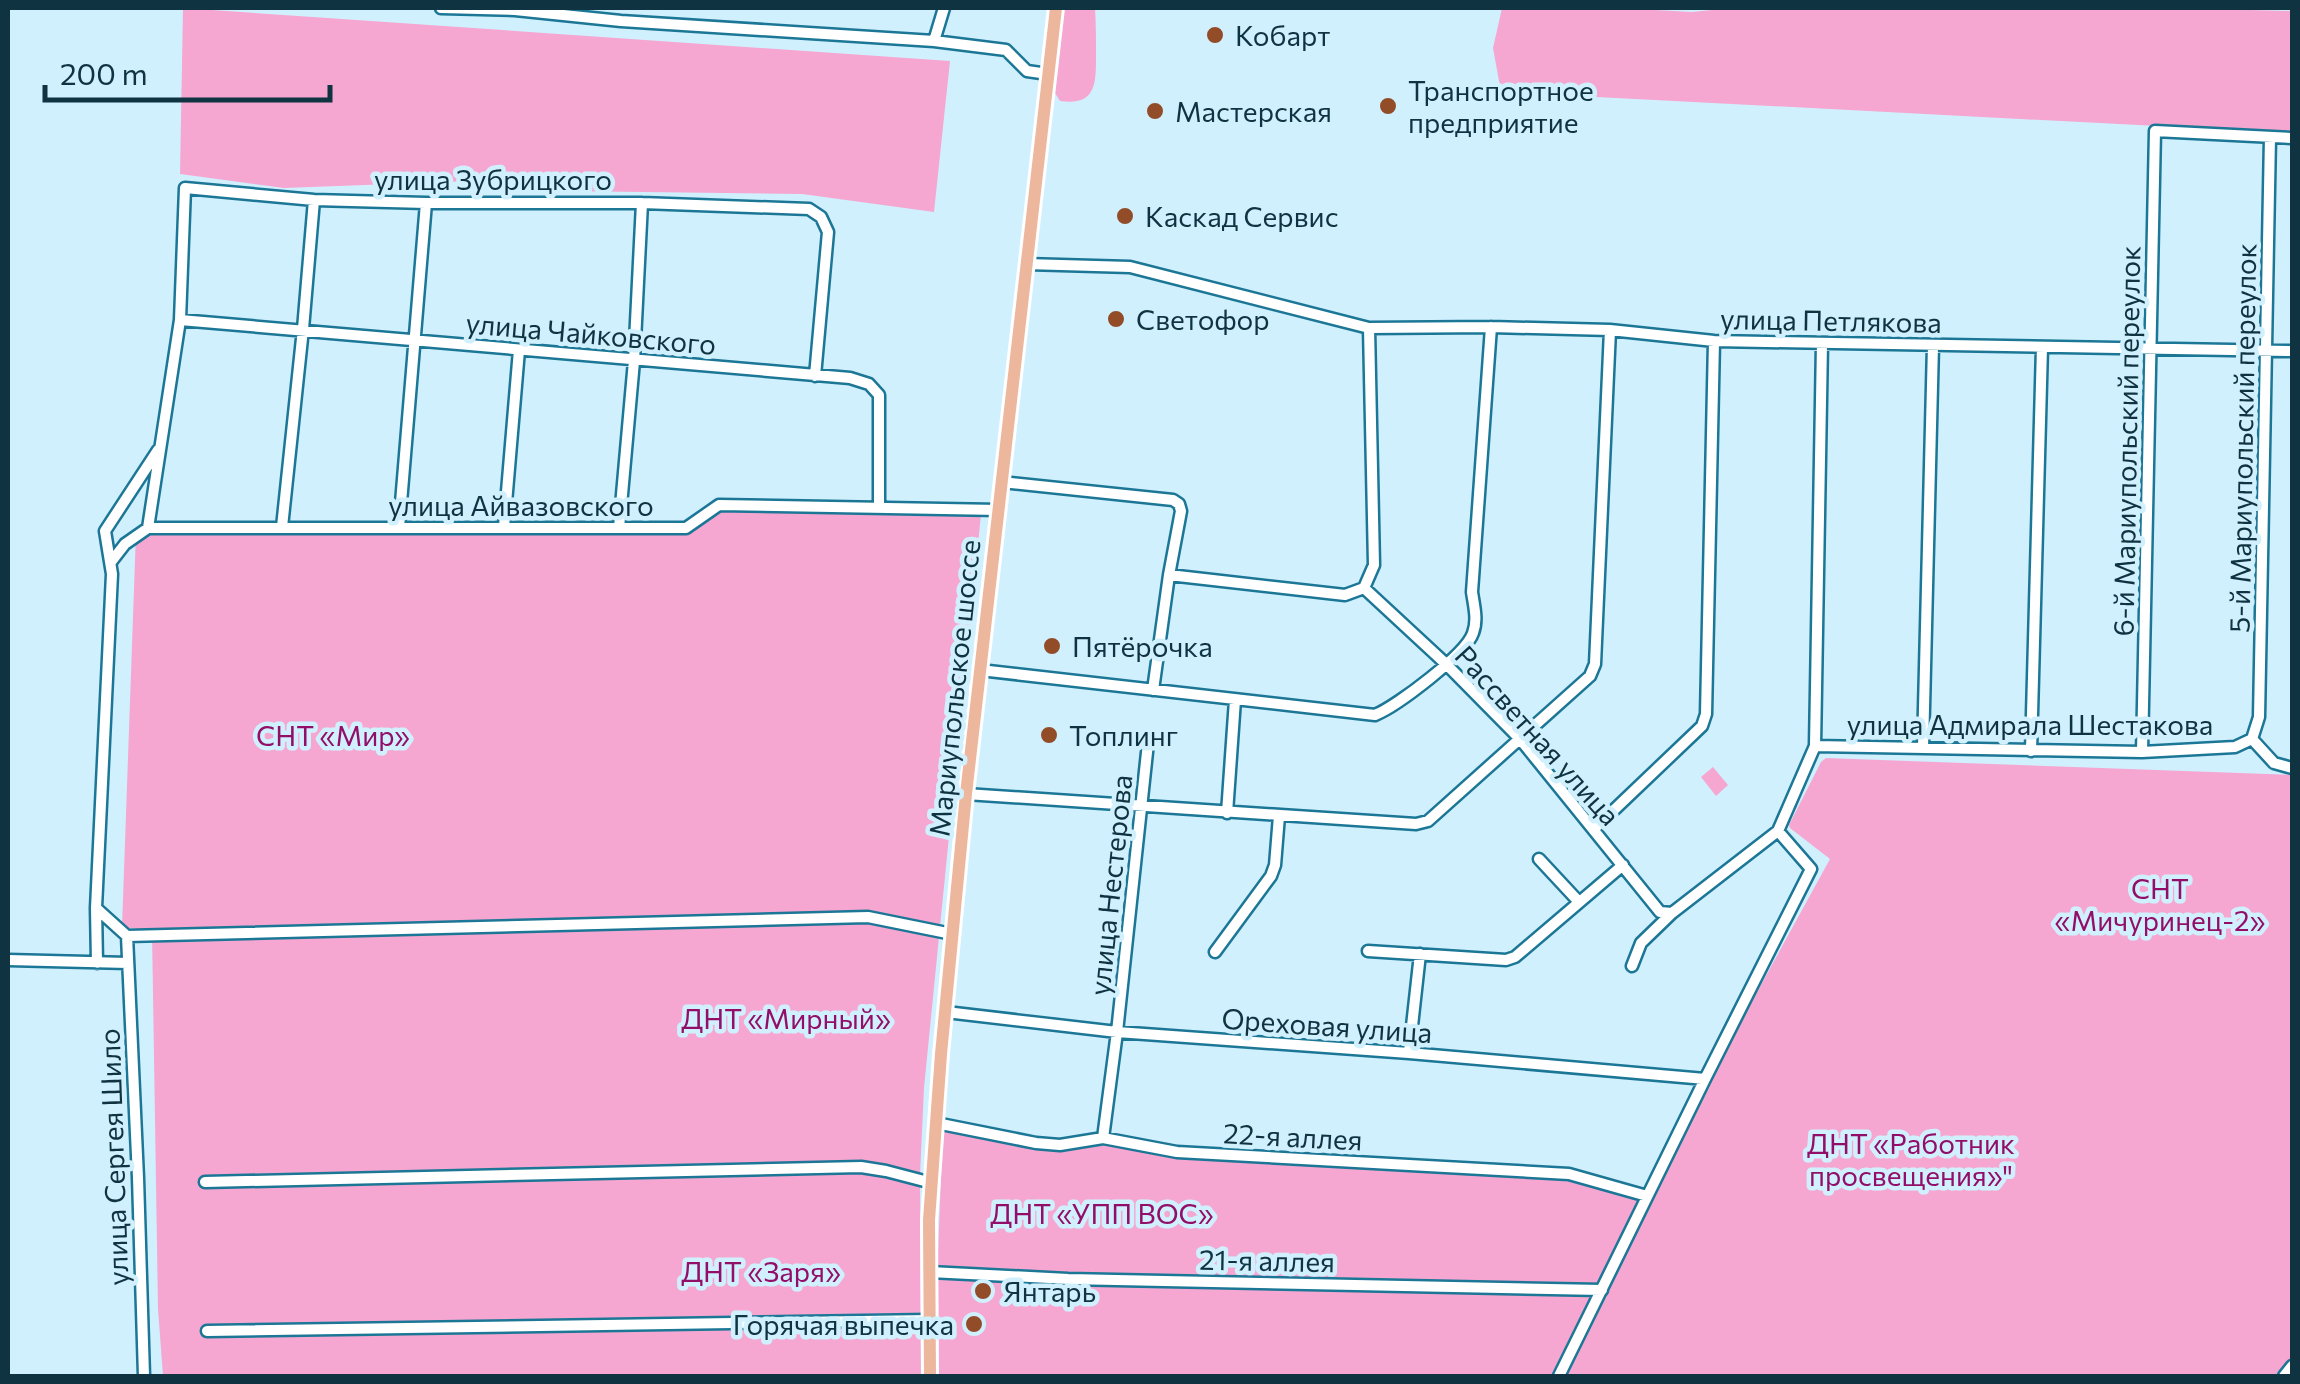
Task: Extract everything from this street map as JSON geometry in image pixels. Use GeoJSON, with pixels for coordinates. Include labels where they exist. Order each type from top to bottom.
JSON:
{"type":"FeatureCollection","features":[{"type":"Feature","properties":{"kind":"main road","name":"Мариупольское шоссе"},"geometry":{"type":"LineString","coordinates":[[930,1376],[929,1220],[952,934],[1056,8]]}},
{"type":"Feature","properties":{"kind":"street"},"geometry":{"type":"LineString","coordinates":[[441,8],[514,9],[621,21],[934,41],[1006,50],[1027,70],[1048,74]]}},
{"type":"Feature","properties":{"kind":"street"},"geometry":{"type":"LineString","coordinates":[[621,21],[623,8]]}},
{"type":"Feature","properties":{"kind":"street"},"geometry":{"type":"LineString","coordinates":[[934,41],[944,8]]}},
{"type":"Feature","properties":{"kind":"street","name":"6-й Мариупольский переулок"},"geometry":{"type":"LineString","coordinates":[[2142,752],[2155,130],[2270,136]]}},
{"type":"Feature","properties":{"kind":"street"},"geometry":{"type":"LineString","coordinates":[[2270,136],[2292,138]]}},
{"type":"Feature","properties":{"kind":"street","name":"5-й Мариупольский переулок"},"geometry":{"type":"LineString","coordinates":[[2252,739],[2259,717],[2270,136]]}},
{"type":"Feature","properties":{"kind":"street","name":"улица Зубрицкого"},"geometry":{"type":"LineString","coordinates":[[180,320],[185,188],[314,200],[426,204],[642,202],[802,207],[821,217],[828,232],[815,376]]}},
{"type":"Feature","properties":{"kind":"street"},"geometry":{"type":"LineString","coordinates":[[282,527],[314,200]]}},
{"type":"Feature","properties":{"kind":"street"},"geometry":{"type":"LineString","coordinates":[[619,528],[634,361],[642,202]]}},
{"type":"Feature","properties":{"kind":"street"},"geometry":{"type":"LineString","coordinates":[[399,527],[426,204]]}},
{"type":"Feature","properties":{"kind":"street","name":"улица Петлякова"},"geometry":{"type":"LineString","coordinates":[[1026,264],[1130,267],[1370,328],[1610,330],[1714,341],[2292,351]]}},
{"type":"Feature","properties":{"kind":"street"},"geometry":{"type":"LineString","coordinates":[[111,562],[125,544],[148,528],[180,320]]}},
{"type":"Feature","properties":{"kind":"street","name":"улица Чайковского"},"geometry":{"type":"LineString","coordinates":[[180,320],[850,378],[869,384],[878,394],[878,508]]}},
{"type":"Feature","properties":{"kind":"street"},"geometry":{"type":"LineString","coordinates":[[980,670],[1375,714],[1390,708],[1446,664],[1472,637],[1491,327]]}},
{"type":"Feature","properties":{"kind":"street"},"geometry":{"type":"LineString","coordinates":[[1168,575],[1345,595],[1364,588],[1374,566],[1370,328]]}},
{"type":"Feature","properties":{"kind":"street"},"geometry":{"type":"LineString","coordinates":[[966,794],[1416,824],[1428,820],[1590,676],[1595,664],[1610,330]]}},
{"type":"Feature","properties":{"kind":"street"},"geometry":{"type":"LineString","coordinates":[[1594,830],[1702,726],[1706,714],[1714,341]]}},
{"type":"Feature","properties":{"kind":"street"},"geometry":{"type":"LineString","coordinates":[[1632,966],[1641,943],[1672,913],[1778,831],[1814,746],[1822,343]]}},
{"type":"Feature","properties":{"kind":"street"},"geometry":{"type":"LineString","coordinates":[[1922,748],[1933,345]]}},
{"type":"Feature","properties":{"kind":"street"},"geometry":{"type":"LineString","coordinates":[[2032,751],[2042,347]]}},
{"type":"Feature","properties":{"kind":"street"},"geometry":{"type":"LineString","coordinates":[[504,528],[519,350]]}},
{"type":"Feature","properties":{"kind":"street"},"geometry":{"type":"LineString","coordinates":[[96,963],[112,574],[106,531],[162,445]]}},
{"type":"Feature","properties":{"kind":"street"},"geometry":{"type":"LineString","coordinates":[[1002,482],[1180,504],[1153,690]]}},
{"type":"Feature","properties":{"kind":"street","name":"улица Айвазовского"},"geometry":{"type":"LineString","coordinates":[[148,528],[686,528],[719,506],[999,510]]}},
{"type":"Feature","properties":{"kind":"street","name":"Рассветная улица"},"geometry":{"type":"LineString","coordinates":[[1364,588],[1520,740],[1660,912],[1672,913]]}},
{"type":"Feature","properties":{"kind":"street"},"geometry":{"type":"LineString","coordinates":[[1227,812],[1235,700]]}},
{"type":"Feature","properties":{"kind":"street","name":"улица Адмирала Шестакова"},"geometry":{"type":"LineString","coordinates":[[1814,746],[2142,752],[2236,747],[2252,739],[2274,763],[2292,768]]}},
{"type":"Feature","properties":{"kind":"street","name":"улица Нестерова"},"geometry":{"type":"LineString","coordinates":[[1102,1138],[1148,742]]}},
{"type":"Feature","properties":{"kind":"street"},"geometry":{"type":"LineString","coordinates":[[1216,952],[1270,876],[1279,816]]}},
{"type":"Feature","properties":{"kind":"street"},"geometry":{"type":"LineString","coordinates":[[1559,1376],[1811,869],[1778,831]]}},
{"type":"Feature","properties":{"kind":"street"},"geometry":{"type":"LineString","coordinates":[[1539,859],[1579,902]]}},
{"type":"Feature","properties":{"kind":"street"},"geometry":{"type":"LineString","coordinates":[[1368,951],[1506,960],[1515,957],[1622,865]]}},
{"type":"Feature","properties":{"kind":"street"},"geometry":{"type":"LineString","coordinates":[[96,908],[127,936],[868,917],[952,934]]}},
{"type":"Feature","properties":{"kind":"street","name":"улица Сергея Шило"},"geometry":{"type":"LineString","coordinates":[[127,936],[144,1376]]}},
{"type":"Feature","properties":{"kind":"street"},"geometry":{"type":"LineString","coordinates":[[1409,1053],[1420,954]]}},
{"type":"Feature","properties":{"kind":"street"},"geometry":{"type":"LineString","coordinates":[[8,960],[128,964]]}},
{"type":"Feature","properties":{"kind":"street","name":"Ореховая улица"},"geometry":{"type":"LineString","coordinates":[[946,1012],[1117,1032],[1704,1079]]}},
{"type":"Feature","properties":{"kind":"street","name":"22-я аллея"},"geometry":{"type":"LineString","coordinates":[[936,1123],[1060,1145],[1102,1138],[1177,1152],[1569,1174],[1648,1196]]}},
{"type":"Feature","properties":{"kind":"street"},"geometry":{"type":"LineString","coordinates":[[204,1182],[861,1167],[932,1184]]}},
{"type":"Feature","properties":{"kind":"street","name":"21-я аллея"},"geometry":{"type":"LineString","coordinates":[[930,1272],[1602,1290]]}},
{"type":"Feature","properties":{"kind":"street"},"geometry":{"type":"LineString","coordinates":[[207,1332],[930,1320]]}},
{"type":"Feature","properties":{"kind":"street"},"geometry":{"type":"LineString","coordinates":[[2284,1376],[2292,1366]]}},
{"type":"Feature","properties":{"kind":"green space"},"geometry":{"type":"Polygon","coordinates":[[[183,8],[950,61],[934,212],[802,194],[563,191],[500,180],[284,188],[180,174],[183,8]]]}},
{"type":"Feature","properties":{"kind":"green space"},"geometry":{"type":"Polygon","coordinates":[[[1064,8],[1095,8],[1094,84],[1087,96],[1072,102],[1060,101],[1055,93],[1064,8]]]}},
{"type":"Feature","properties":{"kind":"green space"},"geometry":{"type":"Polygon","coordinates":[[[1502,8],[1692,12],[1732,8],[2292,11],[2292,133],[1501,92],[1493,48],[1502,8]]]}},
{"type":"Feature","properties":{"kind":"green space"},"geometry":{"type":"Polygon","coordinates":[[[719,507],[981,514],[924,1088],[920,1175],[921,1376],[163,1376],[158,1309],[152,931],[122,927],[136,532],[687,529],[719,507]]]}},
{"type":"Feature","properties":{"kind":"green space"},"geometry":{"type":"Polygon","coordinates":[[[1826,758],[2292,775],[2292,1376],[938,1376],[943,1125],[1036,1143],[1103,1143],[1177,1152],[1569,1174],[1652,1194],[1706,1085],[1830,859],[1789,825],[1826,758]]]}},
{"type":"Feature","properties":{"kind":"green space"},"geometry":{"type":"Polygon","coordinates":[[[1713,767],[1728,785],[1716,796],[1701,777],[1713,767]]]}},
{"type":"Feature","properties":{"kind":"place","name":"Кобарт"},"geometry":{"type":"Point","coordinates":[1215,35]}},
{"type":"Feature","properties":{"kind":"place","name":"Транспортное предприятие"},"geometry":{"type":"Point","coordinates":[1388,106]}},
{"type":"Feature","properties":{"kind":"place","name":"Мастерская"},"geometry":{"type":"Point","coordinates":[1155,111]}},
{"type":"Feature","properties":{"kind":"place","name":"Каскад Сервис"},"geometry":{"type":"Point","coordinates":[1125,216]}},
{"type":"Feature","properties":{"kind":"place","name":"Светофор"},"geometry":{"type":"Point","coordinates":[1116,319]}},
{"type":"Feature","properties":{"kind":"place","name":"Пятёрочка"},"geometry":{"type":"Point","coordinates":[1052,646]}},
{"type":"Feature","properties":{"kind":"place","name":"Топлинг"},"geometry":{"type":"Point","coordinates":[1049,735]}},
{"type":"Feature","properties":{"kind":"place","name":"Янтарь"},"geometry":{"type":"Point","coordinates":[983,1291]}},
{"type":"Feature","properties":{"kind":"place","name":"Горячая выпечка"},"geometry":{"type":"Point","coordinates":[974,1324]}},
{"type":"Feature","properties":{"kind":"park label","name":"СНТ «Мир»"},"geometry":{"type":"Point","coordinates":[333,735]}},
{"type":"Feature","properties":{"kind":"park label","name":"СНТ «Мичуринец-2»"},"geometry":{"type":"Point","coordinates":[2160,904]}},
{"type":"Feature","properties":{"kind":"park label","name":"ДНТ «Мирный»"},"geometry":{"type":"Point","coordinates":[786,1018]}},
{"type":"Feature","properties":{"kind":"park label","name":"ДНТ «Работник просвещения»\""},"geometry":{"type":"Point","coordinates":[1911,1159]}},
{"type":"Feature","properties":{"kind":"park label","name":"ДНТ «УПП ВОС»"},"geometry":{"type":"Point","coordinates":[1102,1213]}},
{"type":"Feature","properties":{"kind":"park label","name":"ДНТ «Заря»"},"geometry":{"type":"Point","coordinates":[761,1271]}}]}
